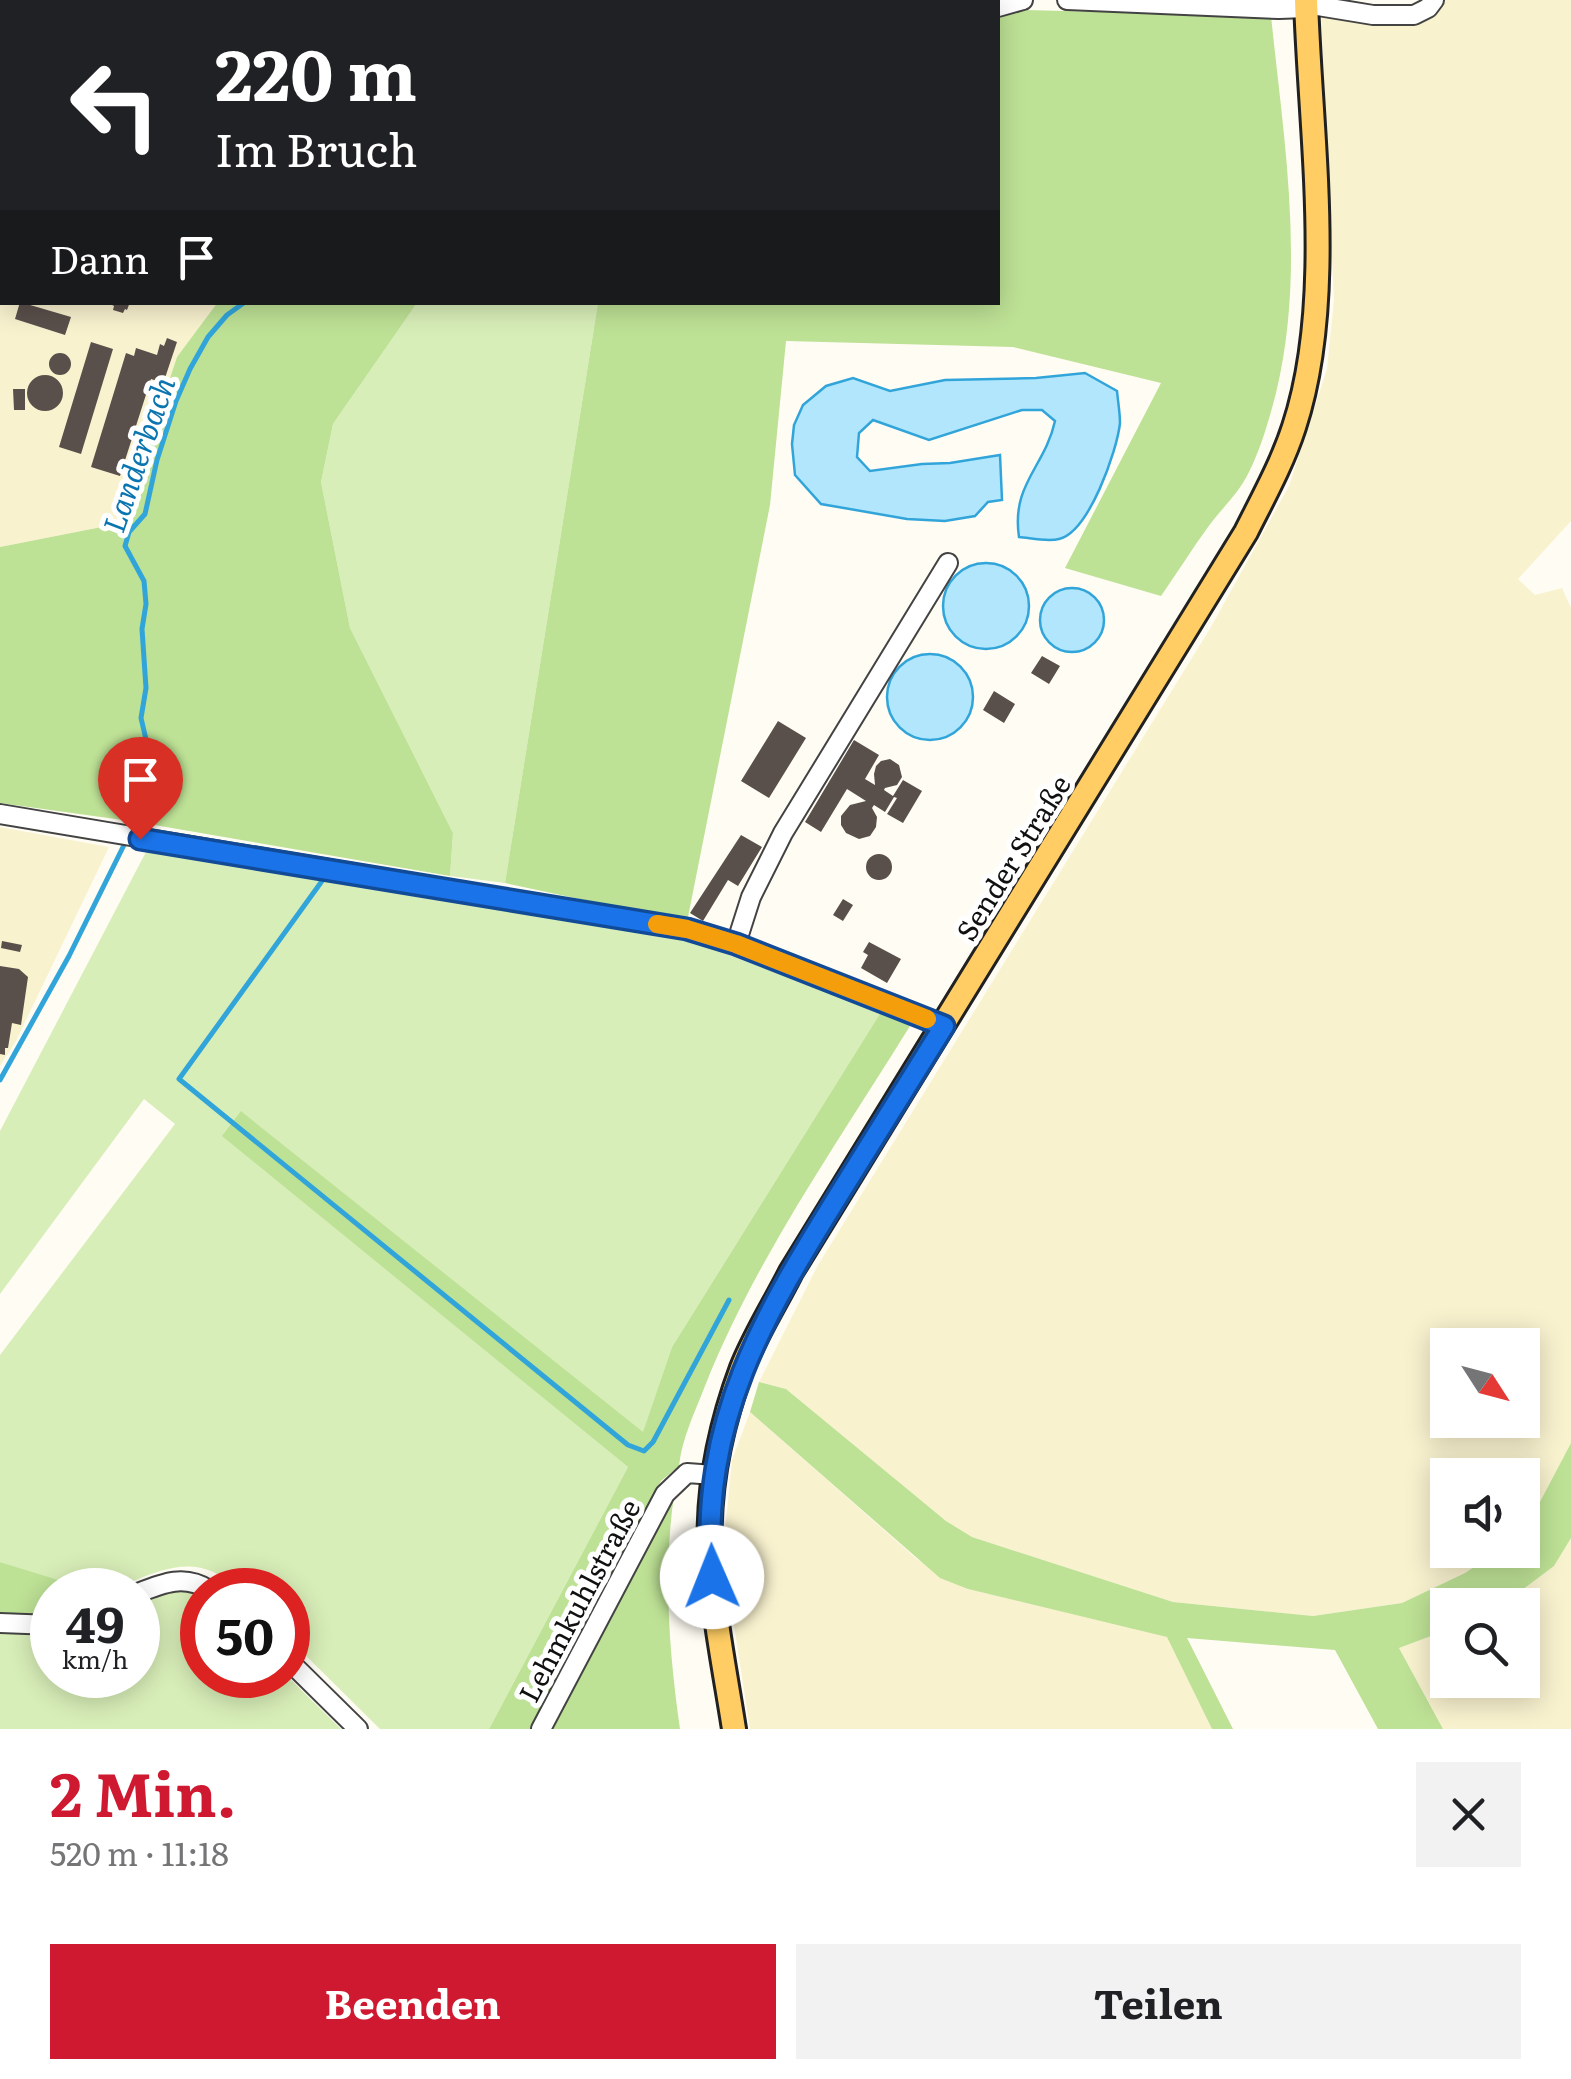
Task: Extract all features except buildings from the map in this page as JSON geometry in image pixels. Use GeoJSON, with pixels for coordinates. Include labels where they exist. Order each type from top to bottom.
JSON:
{"type":"FeatureCollection","features":[{"type":"Feature","properties":{"kind":"main road","name":"Sender Straße"},"geometry":{"type":"LineString","coordinates":[[734,1729],[710,1552],[714,1475],[726,1415],[744,1364],[791,1272],[1246,532],[1294,426],[1308,368],[1316,301],[1317,238],[1306,4]]}},
{"type":"Feature","properties":{"kind":"street"},"geometry":{"type":"LineString","coordinates":[[1067,0],[1280,9],[1306,4],[1340,5],[1373,15],[1414,15],[1434,0]]}},
{"type":"Feature","properties":{"kind":"street"},"geometry":{"type":"LineString","coordinates":[[736,944],[751,897],[778,842],[948,564]]}},
{"type":"Feature","properties":{"kind":"street"},"geometry":{"type":"LineString","coordinates":[[0,814],[687,929],[736,944],[944,1026]]}},
{"type":"Feature","properties":{"kind":"street","name":"Lehmkuhlstraße"},"geometry":{"type":"LineString","coordinates":[[541,1729],[665,1494],[687,1473],[714,1475]]}},
{"type":"Feature","properties":{"kind":"street"},"geometry":{"type":"LineString","coordinates":[[0,1623],[30,1624]]}},
{"type":"Feature","properties":{"kind":"street"},"geometry":{"type":"LineString","coordinates":[[310,1682],[358,1729]]}},
{"type":"Feature","properties":{"kind":"shaded area"},"geometry":{"type":"Polygon","coordinates":[[[1445,0],[1571,0],[1571,521],[1518,579],[1535,595],[1562,588],[1571,608],[1571,1443],[1540,1502],[1540,1458],[1430,1458],[1430,1568],[1472,1568],[1402,1603],[1313,1616],[1173,1602],[972,1537],[946,1521],[786,1389],[759,1382],[818,1265],[1211,627],[1289,486],[1327,369],[1334,300],[1321,15],[1418,19],[1445,0]]]}},
{"type":"Feature","properties":{"kind":"shaded area"},"geometry":{"type":"Polygon","coordinates":[[[0,305],[216,305],[177,357],[122,523],[0,547],[0,305]]]}},
{"type":"Feature","properties":{"kind":"shaded area"},"geometry":{"type":"Polygon","coordinates":[[[0,827],[109,847],[16,1041],[0,1066],[0,827]]]}},
{"type":"Feature","properties":{"kind":"shaded area"},"geometry":{"type":"Polygon","coordinates":[[[750,1412],[918,1560],[968,1589],[1167,1636],[1212,1729],[750,1729],[723,1553],[732,1460],[750,1412]]]}},
{"type":"Feature","properties":{"kind":"shaded area"},"geometry":{"type":"Polygon","coordinates":[[[1571,1538],[1571,1729],[1443,1729],[1399,1648],[1430,1636],[1430,1698],[1540,1698],[1540,1588],[1525,1588],[1554,1566],[1571,1538]]]}},
{"type":"Feature","properties":{"kind":"green space"},"geometry":{"type":"Polygon","coordinates":[[[1024,10],[1271,16],[1290,205],[1290,299],[1276,393],[1245,480],[1161,596],[1065,568],[1161,383],[1013,347],[786,341],[770,505],[687,922],[505,883],[598,305],[1000,305],[1000,17],[1024,10]]]}},
{"type":"Feature","properties":{"kind":"green space"},"geometry":{"type":"Polygon","coordinates":[[[216,305],[416,305],[333,424],[321,482],[350,628],[453,833],[450,876],[137,822],[0,803],[0,547],[122,523],[177,357],[216,305]]]}},
{"type":"Feature","properties":{"kind":"green space"},"geometry":{"type":"Polygon","coordinates":[[[416,305],[598,305],[505,883],[450,876],[453,833],[350,628],[321,482],[333,424],[416,305]]]}},
{"type":"Feature","properties":{"kind":"green space"},"geometry":{"type":"Polygon","coordinates":[[[147,850],[683,938],[881,1012],[672,1347],[643,1433],[242,1112],[223,1136],[628,1467],[489,1729],[380,1729],[310,1660],[310,1568],[177,1567],[160,1571],[160,1568],[30,1568],[30,1572],[0,1562],[0,1355],[175,1124],[144,1099],[0,1294],[0,1131],[147,850]]]}},
{"type":"Feature","properties":{"kind":"green space"},"geometry":{"type":"Polygon","coordinates":[[[881,1012],[910,1026],[799,1202],[748,1293],[693,1415],[679,1466],[661,1481],[532,1729],[489,1729],[628,1467],[222,1136],[241,1111],[643,1432],[672,1347],[881,1012]]]}},
{"type":"Feature","properties":{"kind":"green space"},"geometry":{"type":"Polygon","coordinates":[[[759,1382],[786,1389],[946,1521],[972,1537],[1173,1602],[1313,1616],[1402,1603],[1430,1590],[1430,1636],[1399,1648],[1443,1729],[1378,1729],[1335,1650],[1187,1638],[1233,1729],[1212,1729],[1167,1637],[968,1589],[940,1578],[750,1412],[759,1382]]]}},
{"type":"Feature","properties":{"kind":"green space"},"geometry":{"type":"Polygon","coordinates":[[[1571,1443],[1571,1538],[1554,1566],[1525,1588],[1434,1588],[1472,1568],[1540,1568],[1540,1502],[1571,1443]]]}},
{"type":"Feature","properties":{"kind":"green space"},"geometry":{"type":"Polygon","coordinates":[[[674,1495],[669,1612],[680,1729],[550,1729],[665,1510],[674,1495]]]}},
{"type":"Feature","properties":{"kind":"green space"},"geometry":{"type":"Polygon","coordinates":[[[0,1562],[30,1571],[30,1615],[0,1612],[0,1562]]]}},
{"type":"Feature","properties":{"kind":"green space"},"geometry":{"type":"Polygon","coordinates":[[[180,1590],[180,1698],[309,1698],[341,1729],[0,1729],[0,1629],[30,1632],[30,1698],[160,1698],[160,1596],[180,1590]]]}},
{"type":"Feature","properties":{"kind":"water"},"geometry":{"type":"Polygon","coordinates":[[[1085,373],[1117,391],[1120,423],[1107,470],[1091,507],[1070,533],[1059,539],[1019,537],[1024,489],[1055,421],[1042,410],[1022,410],[929,440],[873,420],[859,433],[857,457],[870,471],[1000,455],[1002,500],[988,502],[975,516],[945,521],[907,519],[821,504],[795,475],[794,425],[803,405],[826,386],[853,378],[890,391],[945,380],[1085,373]]]}},
{"type":"Feature","properties":{"kind":"water"},"geometry":{"type":"Polygon","coordinates":[[[986,563],[1010,570],[1022,582],[1029,606],[1022,630],[1010,642],[986,649],[962,642],[950,630],[943,606],[950,582],[962,570],[986,563]]]}},
{"type":"Feature","properties":{"kind":"water"},"geometry":{"type":"Polygon","coordinates":[[[1072,588],[1095,597],[1104,620],[1095,643],[1072,652],[1049,643],[1040,620],[1049,597],[1072,588]]]}},
{"type":"Feature","properties":{"kind":"water"},"geometry":{"type":"Polygon","coordinates":[[[930,654],[954,661],[966,673],[973,697],[966,721],[954,733],[930,740],[906,733],[894,721],[887,697],[894,673],[906,661],[930,654]]]}},
{"type":"Feature","properties":{"kind":"waterway","name":"Landerbach"},"geometry":{"type":"LineString","coordinates":[[131,829],[152,765],[141,718],[146,688],[144,581],[125,546],[129,532],[145,514],[157,460],[190,369],[208,337],[241,305]]}},
{"type":"Feature","properties":{"kind":"waterway","name":"Landerbach"},"geometry":{"type":"LineString","coordinates":[[0,1080],[69,956],[127,839]]}},
{"type":"Feature","properties":{"kind":"waterway"},"geometry":{"type":"LineString","coordinates":[[322,881],[179,1079],[628,1445],[644,1451],[653,1442],[729,1300]]}},
{"type":"Feature","properties":{"kind":"slow traffic"},"geometry":{"type":"LineString","coordinates":[[657,924],[736,944],[927,1019]]}},
{"type":"Feature","properties":{"kind":"route"},"geometry":{"type":"LineString","coordinates":[[140,839],[687,929],[736,944],[944,1026],[791,1272],[744,1364],[726,1415],[714,1475],[712,1577]]}}]}
